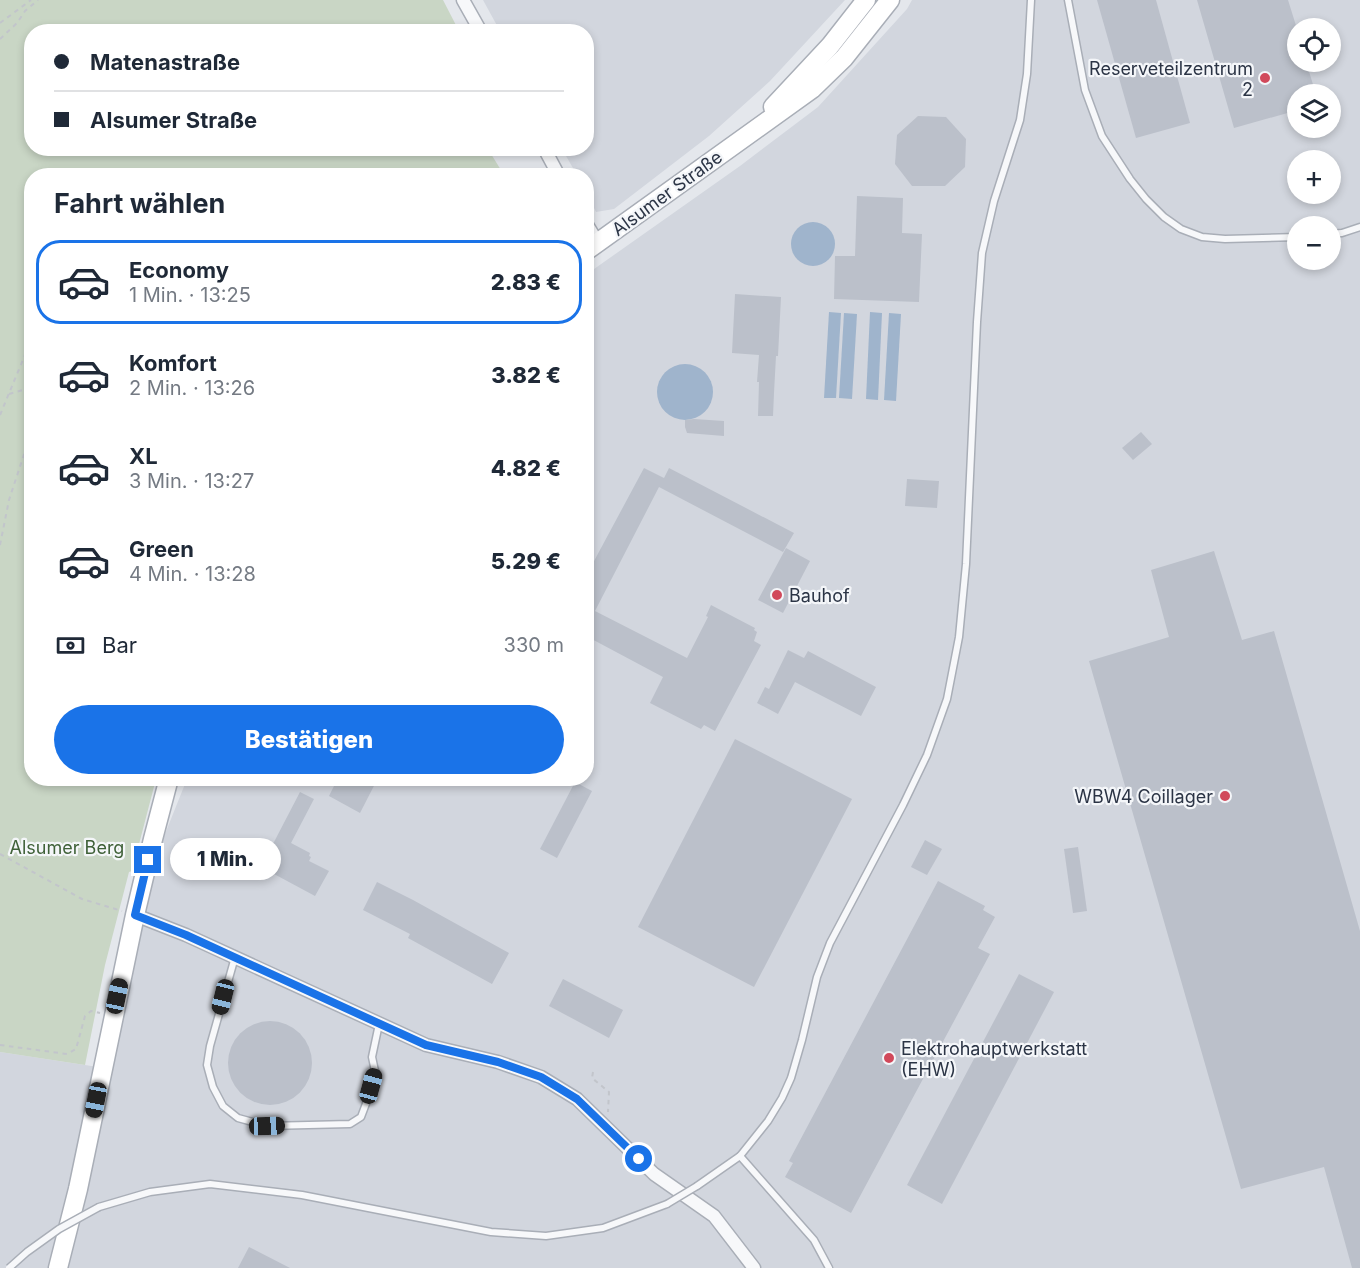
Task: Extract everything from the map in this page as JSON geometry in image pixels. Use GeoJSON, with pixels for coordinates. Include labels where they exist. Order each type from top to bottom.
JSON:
{"type":"FeatureCollection","features":[{"type":"Feature","properties":{"kind":"street"},"geometry":{"type":"LineString","coordinates":[[463,0],[476,24]]}},
{"type":"Feature","properties":{"kind":"street","name":"Alsumer Straße"},"geometry":{"type":"LineString","coordinates":[[594,246],[812,89],[844,58],[890,0]]}},
{"type":"Feature","properties":{"kind":"street","name":"Alsumer Straße"},"geometry":{"type":"LineString","coordinates":[[748,135],[830,46],[860,7]]}},
{"type":"Feature","properties":{"kind":"street"},"geometry":{"type":"LineString","coordinates":[[58,1268],[78,1189],[135,915],[167,786]]}},
{"type":"Feature","properties":{"kind":"street"},"geometry":{"type":"LineString","coordinates":[[135,915],[186,935],[426,1045],[498,1062],[541,1077],[577,1099],[654,1174],[714,1216],[754,1268]]}},
{"type":"Feature","properties":{"kind":"lane"},"geometry":{"type":"LineString","coordinates":[[9,1268],[59,1229],[99,1208],[150,1192],[210,1184],[302,1195],[491,1232],[546,1236],[603,1228],[667,1204],[740,1156],[768,1121],[782,1098],[791,1078],[817,977],[830,943],[927,755],[947,699],[959,637],[966,564],[982,253],[994,201],[1020,120],[1027,74],[1031,0]]}},
{"type":"Feature","properties":{"kind":"lane"},"geometry":{"type":"LineString","coordinates":[[1068,0],[1085,90],[1102,136],[1146,199],[1164,217],[1181,229],[1202,237],[1225,239],[1287,237]]}},
{"type":"Feature","properties":{"kind":"lane"},"geometry":{"type":"LineString","coordinates":[[1341,232],[1360,227]]}},
{"type":"Feature","properties":{"kind":"lane"},"geometry":{"type":"LineString","coordinates":[[235,957],[210,1046],[207,1065],[213,1087],[223,1106],[238,1118],[267,1126],[350,1124],[362,1117],[375,1071],[372,1057],[379,1024]]}},
{"type":"Feature","properties":{"kind":"lane"},"geometry":{"type":"LineString","coordinates":[[740,1156],[814,1240],[829,1268]]}},
{"type":"Feature","properties":{"kind":"path"},"geometry":{"type":"LineString","coordinates":[[0,23],[30,0]]}},
{"type":"Feature","properties":{"kind":"path"},"geometry":{"type":"LineString","coordinates":[[0,39],[38,0]]}},
{"type":"Feature","properties":{"kind":"path"},"geometry":{"type":"LineString","coordinates":[[0,415],[24,357]]}},
{"type":"Feature","properties":{"kind":"path"},"geometry":{"type":"LineString","coordinates":[[9,394],[24,390]]}},
{"type":"Feature","properties":{"kind":"path"},"geometry":{"type":"LineString","coordinates":[[0,545],[9,500],[24,454]]}},
{"type":"Feature","properties":{"kind":"path"},"geometry":{"type":"LineString","coordinates":[[0,854],[82,899],[135,915]]}},
{"type":"Feature","properties":{"kind":"path"},"geometry":{"type":"LineString","coordinates":[[0,1045],[67,1054],[76,1050],[85,1016],[91,1011],[113,1017]]}},
{"type":"Feature","properties":{"kind":"path"},"geometry":{"type":"LineString","coordinates":[[593,1072],[592,1077],[609,1092],[606,1126]]}},
{"type":"Feature","properties":{"kind":"shaded area"},"geometry":{"type":"Polygon","coordinates":[[[483,0],[845,0],[770,81],[709,136],[614,209],[596,212],[594,208],[594,168],[573,168],[566,156],[594,156],[594,24],[496,24],[483,0]]]}},
{"type":"Feature","properties":{"kind":"shaded area"},"geometry":{"type":"Polygon","coordinates":[[[912,0],[1360,0],[1360,1268],[0,1268],[0,1052],[111,1069],[143,913],[161,844],[184,786],[594,786],[594,269],[740,166],[818,107],[907,9],[912,0]]]}},
{"type":"Feature","properties":{"kind":"green space","name":"Alsumer Berg"},"geometry":{"type":"Polygon","coordinates":[[[0,0],[443,0],[455,24],[24,24],[24,156],[492,156],[500,168],[24,168],[24,786],[154,786],[105,965],[85,1065],[0,1052],[0,0]]]}},
{"type":"Feature","properties":{"kind":"water"},"geometry":{"type":"Polygon","coordinates":[[[813,222],[829,228],[835,244],[829,260],[813,266],[797,260],[791,244],[797,228],[813,222]]]}},
{"type":"Feature","properties":{"kind":"water"},"geometry":{"type":"Polygon","coordinates":[[[829,312],[841,313],[836,398],[824,398],[829,312]]]}},
{"type":"Feature","properties":{"kind":"water"},"geometry":{"type":"Polygon","coordinates":[[[870,312],[882,313],[878,400],[866,399],[870,312]]]}},
{"type":"Feature","properties":{"kind":"water"},"geometry":{"type":"Polygon","coordinates":[[[844,313],[857,314],[852,399],[839,398],[844,313]]]}},
{"type":"Feature","properties":{"kind":"water"},"geometry":{"type":"Polygon","coordinates":[[[889,313],[901,314],[896,401],[884,400],[889,313]]]}},
{"type":"Feature","properties":{"kind":"water"},"geometry":{"type":"Polygon","coordinates":[[[685,364],[696,366],[705,372],[711,381],[713,392],[711,403],[705,412],[696,418],[685,420],[674,418],[665,412],[659,403],[657,392],[659,381],[665,372],[674,366],[685,364]]]}},
{"type":"Feature","properties":{"kind":"building"},"geometry":{"type":"Polygon","coordinates":[[[1097,0],[1156,0],[1190,123],[1136,138],[1097,0]]]}},
{"type":"Feature","properties":{"kind":"building","name":"Reserveteilzentrum 2"},"geometry":{"type":"Polygon","coordinates":[[[1197,0],[1288,0],[1294,18],[1287,18],[1287,72],[1309,72],[1313,84],[1287,84],[1287,113],[1234,128],[1197,0]]]}},
{"type":"Feature","properties":{"kind":"building"},"geometry":{"type":"Polygon","coordinates":[[[918,116],[946,117],[966,139],[965,167],[945,186],[912,186],[895,164],[897,135],[918,116]]]}},
{"type":"Feature","properties":{"kind":"building"},"geometry":{"type":"Polygon","coordinates":[[[857,196],[903,198],[902,233],[922,234],[919,302],[834,299],[835,256],[855,256],[857,196]]]}},
{"type":"Feature","properties":{"kind":"building"},"geometry":{"type":"Polygon","coordinates":[[[735,294],[781,297],[773,416],[758,416],[759,355],[732,353],[735,294]]]}},
{"type":"Feature","properties":{"kind":"building"},"geometry":{"type":"Polygon","coordinates":[[[685,420],[724,421],[724,436],[687,433],[685,420]]]}},
{"type":"Feature","properties":{"kind":"building"},"geometry":{"type":"Polygon","coordinates":[[[1141,432],[1152,444],[1133,460],[1122,448],[1141,432]]]}},
{"type":"Feature","properties":{"kind":"building","name":"Bauhof"},"geometry":{"type":"Polygon","coordinates":[[[644,468],[664,478],[669,468],[794,533],[783,552],[659,487],[595,611],[687,658],[708,617],[706,616],[711,605],[755,628],[757,632],[754,641],[761,645],[715,731],[704,725],[701,729],[650,703],[663,677],[594,640],[594,561],[644,468]]]}},
{"type":"Feature","properties":{"kind":"building"},"geometry":{"type":"Polygon","coordinates":[[[907,479],[939,481],[937,508],[905,506],[907,479]]]}},
{"type":"Feature","properties":{"kind":"building"},"geometry":{"type":"Polygon","coordinates":[[[786,548],[810,561],[783,613],[758,600],[786,548]]]}},
{"type":"Feature","properties":{"kind":"building","name":"WBW4 Coillager"},"geometry":{"type":"Polygon","coordinates":[[[1214,551],[1242,640],[1274,631],[1360,931],[1360,1268],[1352,1268],[1324,1167],[1241,1189],[1089,661],[1169,637],[1151,570],[1214,551]]]}},
{"type":"Feature","properties":{"kind":"building"},"geometry":{"type":"Polygon","coordinates":[[[788,650],[804,658],[808,651],[876,687],[861,716],[795,682],[778,714],[757,703],[765,687],[769,689],[788,650]]]}},
{"type":"Feature","properties":{"kind":"building"},"geometry":{"type":"Polygon","coordinates":[[[735,739],[852,799],[754,987],[638,927],[735,739]]]}},
{"type":"Feature","properties":{"kind":"building"},"geometry":{"type":"Polygon","coordinates":[[[334,786],[374,786],[360,813],[329,796],[334,786]]]}},
{"type":"Feature","properties":{"kind":"building"},"geometry":{"type":"Polygon","coordinates":[[[573,786],[583,786],[592,791],[557,858],[540,849],[573,786]]]}},
{"type":"Feature","properties":{"kind":"building"},"geometry":{"type":"Polygon","coordinates":[[[300,792],[314,799],[291,843],[310,853],[309,861],[329,871],[315,896],[261,867],[300,792]]]}},
{"type":"Feature","properties":{"kind":"building"},"geometry":{"type":"Polygon","coordinates":[[[925,840],[942,849],[927,875],[911,867],[925,840]]]}},
{"type":"Feature","properties":{"kind":"building"},"geometry":{"type":"Polygon","coordinates":[[[1078,847],[1087,911],[1073,913],[1064,849],[1078,847]]]}},
{"type":"Feature","properties":{"kind":"building","name":"Elektrohauptwerkstatt (EHW)"},"geometry":{"type":"Polygon","coordinates":[[[938,881],[985,906],[983,910],[995,917],[978,948],[990,954],[851,1213],[785,1177],[793,1163],[789,1161],[938,881]]]}},
{"type":"Feature","properties":{"kind":"building"},"geometry":{"type":"Polygon","coordinates":[[[377,882],[509,953],[492,984],[408,938],[410,934],[363,910],[377,882]]]}},
{"type":"Feature","properties":{"kind":"building"},"geometry":{"type":"Polygon","coordinates":[[[1019,974],[1054,992],[942,1204],[907,1185],[1019,974]]]}},
{"type":"Feature","properties":{"kind":"building"},"geometry":{"type":"Polygon","coordinates":[[[563,979],[623,1010],[609,1038],[549,1006],[563,979]]]}},
{"type":"Feature","properties":{"kind":"building"},"geometry":{"type":"Polygon","coordinates":[[[270,1021],[286,1024],[300,1033],[309,1047],[312,1063],[309,1079],[300,1093],[286,1102],[270,1105],[254,1102],[240,1093],[231,1079],[228,1063],[231,1047],[240,1033],[254,1024],[270,1021]]]}},
{"type":"Feature","properties":{"kind":"building"},"geometry":{"type":"Polygon","coordinates":[[[249,1247],[290,1268],[238,1268],[249,1247]]]}},
{"type":"Feature","properties":{"kind":"place","name":"Reserveteilzentrum 2"},"geometry":{"type":"Point","coordinates":[1265,78]}},
{"type":"Feature","properties":{"kind":"place","name":"Bauhof"},"geometry":{"type":"Point","coordinates":[777,595]}},
{"type":"Feature","properties":{"kind":"place","name":"WBW4 Coillager"},"geometry":{"type":"Point","coordinates":[1225,796]}},
{"type":"Feature","properties":{"kind":"place","name":"Elektrohauptwerkstatt (EHW)"},"geometry":{"type":"Point","coordinates":[889,1058]}},
{"type":"Feature","properties":{"kind":"route"},"geometry":{"type":"LineString","coordinates":[[148,860],[135,915],[296,984],[426,1045],[498,1062],[541,1077],[577,1099],[639,1159]]}}]}
